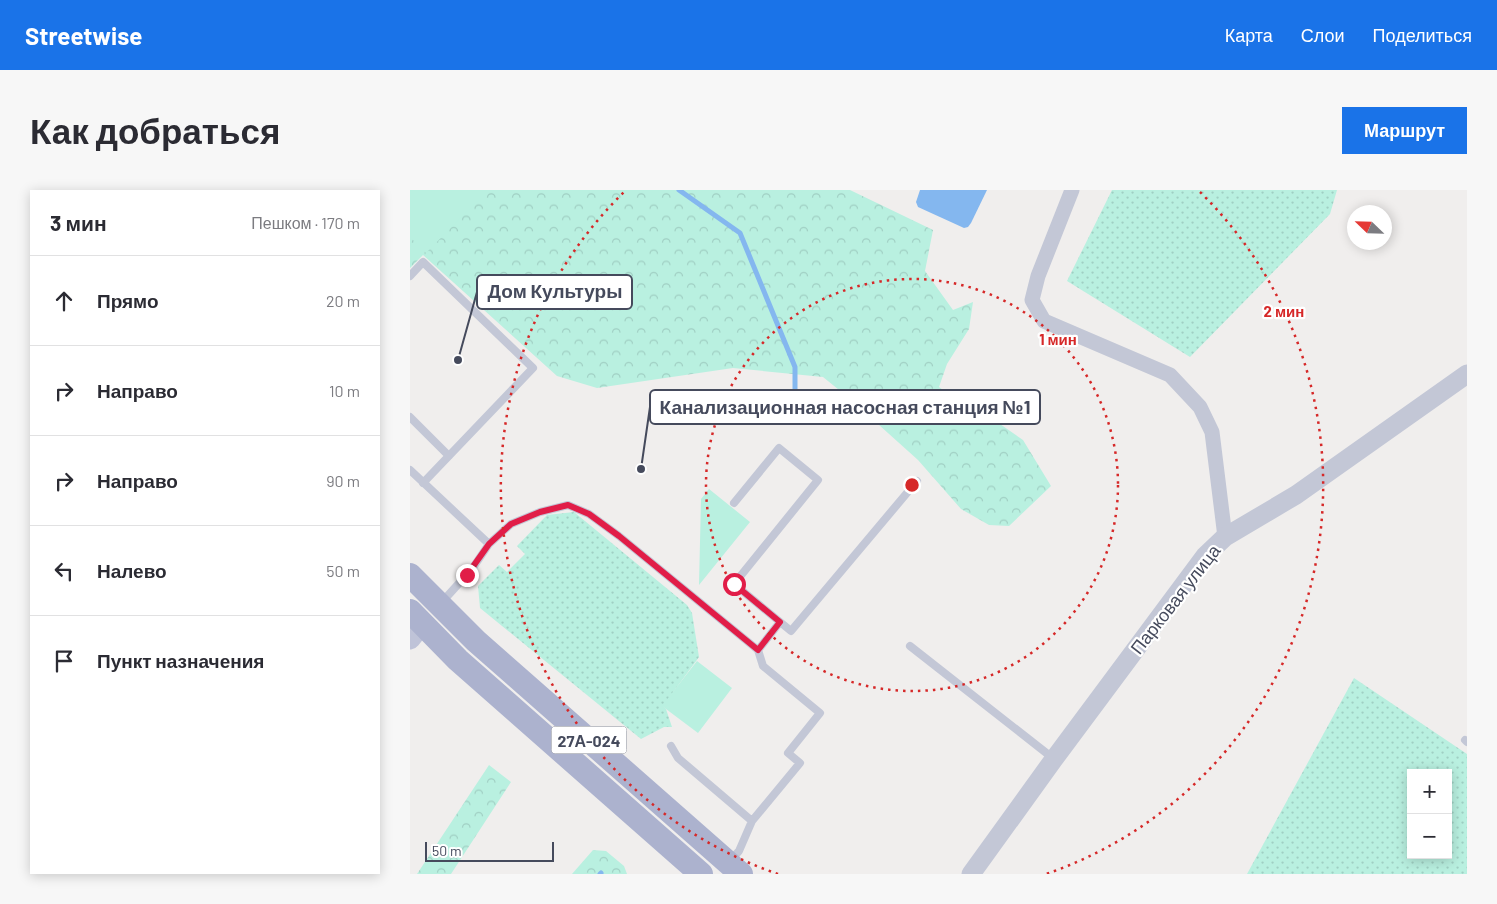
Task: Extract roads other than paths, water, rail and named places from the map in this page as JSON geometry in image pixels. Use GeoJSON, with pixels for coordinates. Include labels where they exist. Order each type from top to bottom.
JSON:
{"type":"FeatureCollection","features":[{"type":"Feature","properties":{"kind":"main road","name":"27А-024"},"geometry":{"type":"LineString","coordinates":[[410,575],[488,651],[735,868]]}},
{"type":"Feature","properties":{"kind":"main road"},"geometry":{"type":"LineString","coordinates":[[414,625],[440,604]]}},
{"type":"Feature","properties":{"kind":"main road","name":"27А-024"},"geometry":{"type":"LineString","coordinates":[[414,625],[458,660],[700,874]]}},
{"type":"Feature","properties":{"kind":"street"},"geometry":{"type":"LineString","coordinates":[[1072,190],[1038,276],[1032,300],[1044,321],[1170,375],[1200,407],[1212,432],[1225,537]]}},
{"type":"Feature","properties":{"kind":"street","name":"Парковая улица"},"geometry":{"type":"LineString","coordinates":[[971,874],[1205,556],[1225,537],[1296,495],[1467,374]]}},
{"type":"Feature","properties":{"kind":"lane"},"geometry":{"type":"LineString","coordinates":[[410,276],[423,262],[533,368],[423,483]]}},
{"type":"Feature","properties":{"kind":"lane"},"geometry":{"type":"LineString","coordinates":[[410,418],[449,456]]}},
{"type":"Feature","properties":{"kind":"lane"},"geometry":{"type":"LineString","coordinates":[[734,503],[779,448],[818,480],[734,584],[791,631],[917,481]]}},
{"type":"Feature","properties":{"kind":"lane"},"geometry":{"type":"LineString","coordinates":[[410,470],[489,544]]}},
{"type":"Feature","properties":{"kind":"lane"},"geometry":{"type":"LineString","coordinates":[[440,604],[472,569],[489,544],[511,524],[540,512],[568,505],[589,514],[619,536],[758,650],[763,666],[820,713],[788,753],[800,763],[752,821],[739,851],[735,868]]}},
{"type":"Feature","properties":{"kind":"lane"},"geometry":{"type":"LineString","coordinates":[[758,650],[780,622]]}},
{"type":"Feature","properties":{"kind":"lane"},"geometry":{"type":"LineString","coordinates":[[910,646],[1054,759]]}},
{"type":"Feature","properties":{"kind":"lane"},"geometry":{"type":"LineString","coordinates":[[670,746],[678,758],[752,821]]}},
{"type":"Feature","properties":{"kind":"water"},"geometry":{"type":"Polygon","coordinates":[[[920,190],[987,190],[971,223],[968,227],[964,228],[918,207],[916,202],[920,190]]]}},
{"type":"Feature","properties":{"kind":"waterway"},"geometry":{"type":"LineString","coordinates":[[679,190],[740,233],[795,367],[795,403],[788,419]]}},
{"type":"Feature","properties":{"kind":"place","name":"Дом Культуры"},"geometry":{"type":"Point","coordinates":[458,360]}},
{"type":"Feature","properties":{"kind":"place","name":"Канализационная насосная станция №1"},"geometry":{"type":"Point","coordinates":[641,469]}}]}
